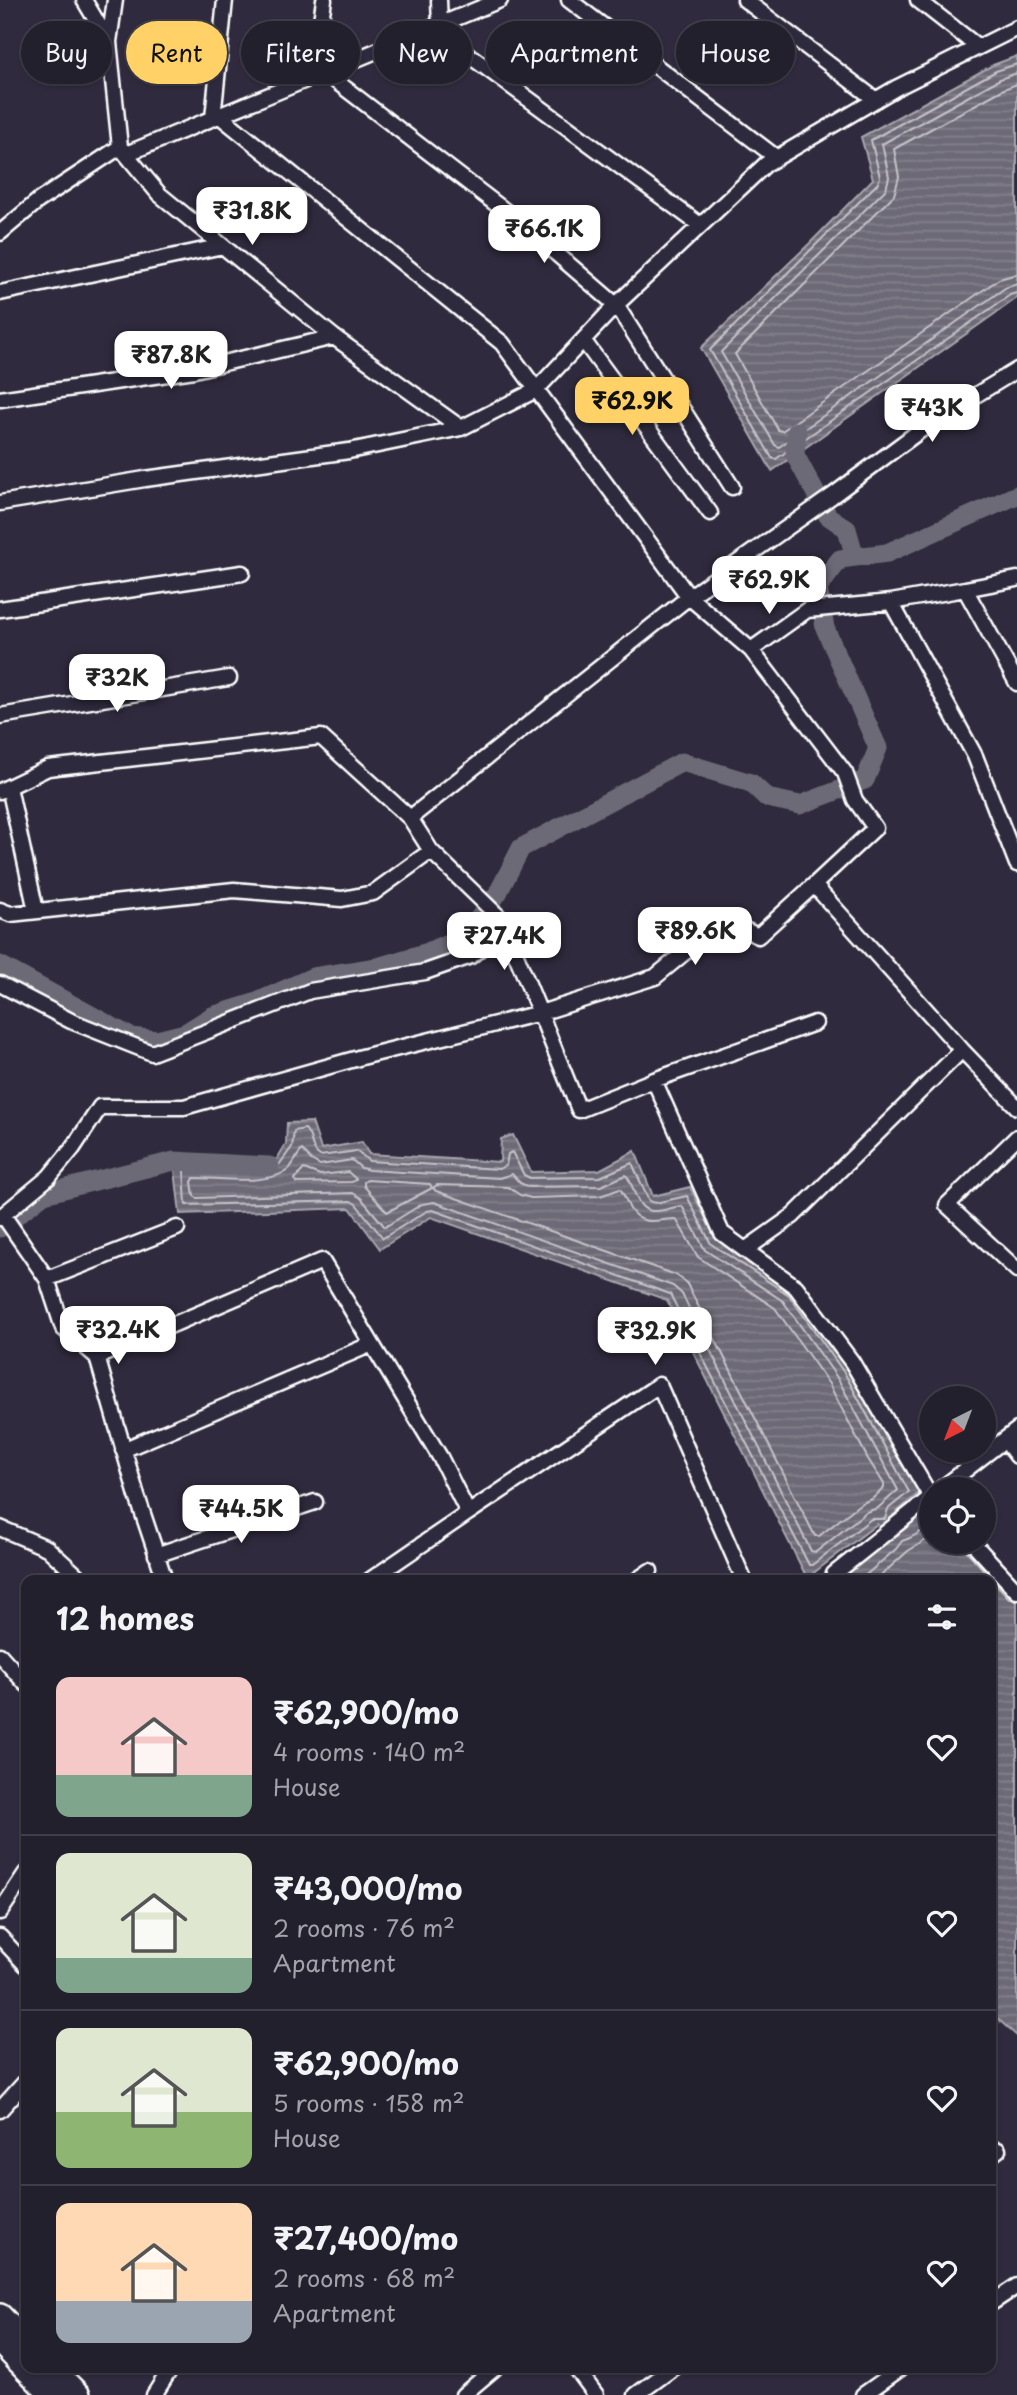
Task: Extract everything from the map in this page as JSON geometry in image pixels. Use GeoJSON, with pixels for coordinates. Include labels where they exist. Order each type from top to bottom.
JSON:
{"type":"FeatureCollection","features":[{"type":"Feature","properties":{"kind":"main road"},"geometry":{"type":"LineString","coordinates":[[0,2316],[21,2338]]}},
{"type":"Feature","properties":{"kind":"main road"},"geometry":{"type":"LineString","coordinates":[[0,2342],[21,2363]]}},
{"type":"Feature","properties":{"kind":"main road"},"geometry":{"type":"LineString","coordinates":[[30,2373],[52,2395]]}},
{"type":"Feature","properties":{"kind":"main road"},"geometry":{"type":"LineString","coordinates":[[56,2373],[78,2395]]}},
{"type":"Feature","properties":{"kind":"street"},"geometry":{"type":"LineString","coordinates":[[84,0],[96,21]]}},
{"type":"Feature","properties":{"kind":"street"},"geometry":{"type":"LineString","coordinates":[[112,21],[115,0]]}},
{"type":"Feature","properties":{"kind":"street"},"geometry":{"type":"LineString","coordinates":[[217,117],[225,0]]}},
{"type":"Feature","properties":{"kind":"street"},"geometry":{"type":"LineString","coordinates":[[323,21],[324,0]]}},
{"type":"Feature","properties":{"kind":"street"},"geometry":{"type":"LineString","coordinates":[[437,21],[439,0]]}},
{"type":"Feature","properties":{"kind":"street"},"geometry":{"type":"LineString","coordinates":[[450,21],[500,0]]}},
{"type":"Feature","properties":{"kind":"street"},"geometry":{"type":"LineString","coordinates":[[569,0],[777,158]]}},
{"type":"Feature","properties":{"kind":"street"},"geometry":{"type":"LineString","coordinates":[[745,0],[876,100]]}},
{"type":"Feature","properties":{"kind":"street"},"geometry":{"type":"LineString","coordinates":[[918,0],[978,47]]}},
{"type":"Feature","properties":{"kind":"street"},"geometry":{"type":"LineString","coordinates":[[0,503],[145,479],[349,451],[461,428],[536,390],[616,305],[766,164],[876,100],[1017,28]]}},
{"type":"Feature","properties":{"kind":"street"},"geometry":{"type":"LineString","coordinates":[[472,54],[701,225]]}},
{"type":"Feature","properties":{"kind":"street"},"geometry":{"type":"LineString","coordinates":[[112,65],[123,151],[159,194],[334,337],[461,428]]}},
{"type":"Feature","properties":{"kind":"street"},"geometry":{"type":"LineString","coordinates":[[0,233],[38,201],[123,151],[217,117],[295,84]]}},
{"type":"Feature","properties":{"kind":"street"},"geometry":{"type":"LineString","coordinates":[[333,84],[522,223],[616,305],[733,487]]}},
{"type":"Feature","properties":{"kind":"street"},"geometry":{"type":"LineString","coordinates":[[163,1575],[123,1450],[97,1357],[63,1328],[47,1279],[5,1220],[73,1148],[100,1107],[184,1108],[362,1057],[540,1013],[655,977],[724,920],[758,936],[876,828],[855,800],[845,773],[751,650],[689,597],[502,343],[217,117]]}},
{"type":"Feature","properties":{"kind":"street"},"geometry":{"type":"LineString","coordinates":[[0,293],[223,246]]}},
{"type":"Feature","properties":{"kind":"street"},"geometry":{"type":"LineString","coordinates":[[0,398],[194,370],[334,337]]}},
{"type":"Feature","properties":{"kind":"street"},"geometry":{"type":"LineString","coordinates":[[583,340],[710,513]]}},
{"type":"Feature","properties":{"kind":"street"},"geometry":{"type":"LineString","coordinates":[[410,818],[689,597],[933,421],[1017,370]]}},
{"type":"Feature","properties":{"kind":"street"},"geometry":{"type":"LineString","coordinates":[[0,609],[242,573]]}},
{"type":"Feature","properties":{"kind":"street"},"geometry":{"type":"LineString","coordinates":[[751,650],[807,610],[891,602],[1017,579]]}},
{"type":"Feature","properties":{"kind":"street"},"geometry":{"type":"LineString","coordinates":[[965,589],[1017,683]]}},
{"type":"Feature","properties":{"kind":"street"},"geometry":{"type":"LineString","coordinates":[[891,602],[975,756],[1017,864]]}},
{"type":"Feature","properties":{"kind":"street"},"geometry":{"type":"LineString","coordinates":[[0,716],[229,678]]}},
{"type":"Feature","properties":{"kind":"street"},"geometry":{"type":"LineString","coordinates":[[36,911],[5,789],[48,768],[321,737],[410,818],[431,851],[501,922],[579,1110],[653,1080],[816,1023]]}},
{"type":"Feature","properties":{"kind":"street"},"geometry":{"type":"LineString","coordinates":[[0,910],[10,914],[234,890],[342,899],[373,893],[431,851]]}},
{"type":"Feature","properties":{"kind":"street"},"geometry":{"type":"LineString","coordinates":[[814,885],[962,1050],[1017,1107]]}},
{"type":"Feature","properties":{"kind":"street"},"geometry":{"type":"LineString","coordinates":[[0,984],[71,1021],[152,1052],[310,992],[425,972],[471,956],[501,922]]}},
{"type":"Feature","properties":{"kind":"street"},"geometry":{"type":"LineString","coordinates":[[745,1250],[793,1216],[962,1050]]}},
{"type":"Feature","properties":{"kind":"street"},"geometry":{"type":"LineString","coordinates":[[653,1080],[722,1233],[796,1287],[852,1362],[931,1497],[835,1575]]}},
{"type":"Feature","properties":{"kind":"street"},"geometry":{"type":"LineString","coordinates":[[1017,1137],[947,1205],[1017,1270]]}},
{"type":"Feature","properties":{"kind":"street"},"geometry":{"type":"LineString","coordinates":[[47,1279],[177,1228]]}},
{"type":"Feature","properties":{"kind":"street"},"geometry":{"type":"LineString","coordinates":[[97,1357],[322,1261],[440,1457],[468,1513]]}},
{"type":"Feature","properties":{"kind":"street"},"geometry":{"type":"LineString","coordinates":[[123,1450],[372,1344]]}},
{"type":"Feature","properties":{"kind":"street"},"geometry":{"type":"LineString","coordinates":[[377,1575],[659,1385],[742,1575]]}},
{"type":"Feature","properties":{"kind":"street"},"geometry":{"type":"LineString","coordinates":[[957,1477],[1017,1430]]}},
{"type":"Feature","properties":{"kind":"street"},"geometry":{"type":"LineString","coordinates":[[1005,1440],[1017,1456]]}},
{"type":"Feature","properties":{"kind":"street"},"geometry":{"type":"LineString","coordinates":[[156,1555],[315,1502]]}},
{"type":"Feature","properties":{"kind":"street"},"geometry":{"type":"LineString","coordinates":[[0,1528],[47,1548],[77,1575]]}},
{"type":"Feature","properties":{"kind":"street"},"geometry":{"type":"LineString","coordinates":[[983,1554],[1017,1591]]}},
{"type":"Feature","properties":{"kind":"street"},"geometry":{"type":"LineString","coordinates":[[644,1575],[650,1571]]}},
{"type":"Feature","properties":{"kind":"street"},"geometry":{"type":"LineString","coordinates":[[0,1655],[21,1678]]}},
{"type":"Feature","properties":{"kind":"street"},"geometry":{"type":"LineString","coordinates":[[0,1912],[21,1880]]}},
{"type":"Feature","properties":{"kind":"street"},"geometry":{"type":"LineString","coordinates":[[0,1937],[21,1960]]}},
{"type":"Feature","properties":{"kind":"street"},"geometry":{"type":"LineString","coordinates":[[0,2110],[21,2087]]}},
{"type":"Feature","properties":{"kind":"street"},"geometry":{"type":"LineString","coordinates":[[996,2300],[1017,2286]]}},
{"type":"Feature","properties":{"kind":"street"},"geometry":{"type":"LineString","coordinates":[[154,2395],[168,2373]]}},
{"type":"Feature","properties":{"kind":"street"},"geometry":{"type":"LineString","coordinates":[[463,2395],[489,2373]]}},
{"type":"Feature","properties":{"kind":"street"},"geometry":{"type":"LineString","coordinates":[[580,2373],[596,2395]]}},
{"type":"Feature","properties":{"kind":"street"},"geometry":{"type":"LineString","coordinates":[[636,2395],[666,2373]]}},
{"type":"Feature","properties":{"kind":"street"},"geometry":{"type":"LineString","coordinates":[[863,2395],[894,2373]]}},
{"type":"Feature","properties":{"kind":"water"},"geometry":{"type":"Polygon","coordinates":[[[1017,56],[1017,298],[772,471],[701,348],[873,179],[861,137],[993,65],[1017,56]]]}},
{"type":"Feature","properties":{"kind":"water"},"geometry":{"type":"Polygon","coordinates":[[[312,1122],[321,1149],[362,1142],[369,1154],[500,1162],[501,1139],[513,1135],[531,1172],[599,1170],[635,1151],[653,1196],[690,1187],[716,1239],[794,1289],[851,1371],[891,1447],[919,1490],[893,1515],[902,1525],[919,1513],[919,1554],[979,1554],[1017,1597],[1017,2036],[996,2017],[996,1575],[845,1575],[886,1536],[877,1524],[811,1575],[805,1575],[667,1300],[431,1217],[380,1249],[350,1208],[180,1214],[174,1161],[243,1165],[277,1159],[286,1144],[287,1123],[312,1122]]]}},
{"type":"Feature","properties":{"kind":"waterway"},"geometry":{"type":"LineString","coordinates":[[797,431],[795,455],[828,516],[847,529],[855,557]]}},
{"type":"Feature","properties":{"kind":"waterway"},"geometry":{"type":"LineString","coordinates":[[0,965],[131,1037],[157,1040],[185,1033],[212,1016],[257,1002],[313,977],[377,967],[428,952],[466,935],[498,893],[521,848],[682,762],[751,783],[767,798],[800,805],[865,780],[878,748],[825,628],[818,588],[840,559],[887,553],[1017,495]]}},
{"type":"Feature","properties":{"kind":"waterway"},"geometry":{"type":"LineString","coordinates":[[0,1228],[44,1194],[174,1161],[270,1166]]}}]}
